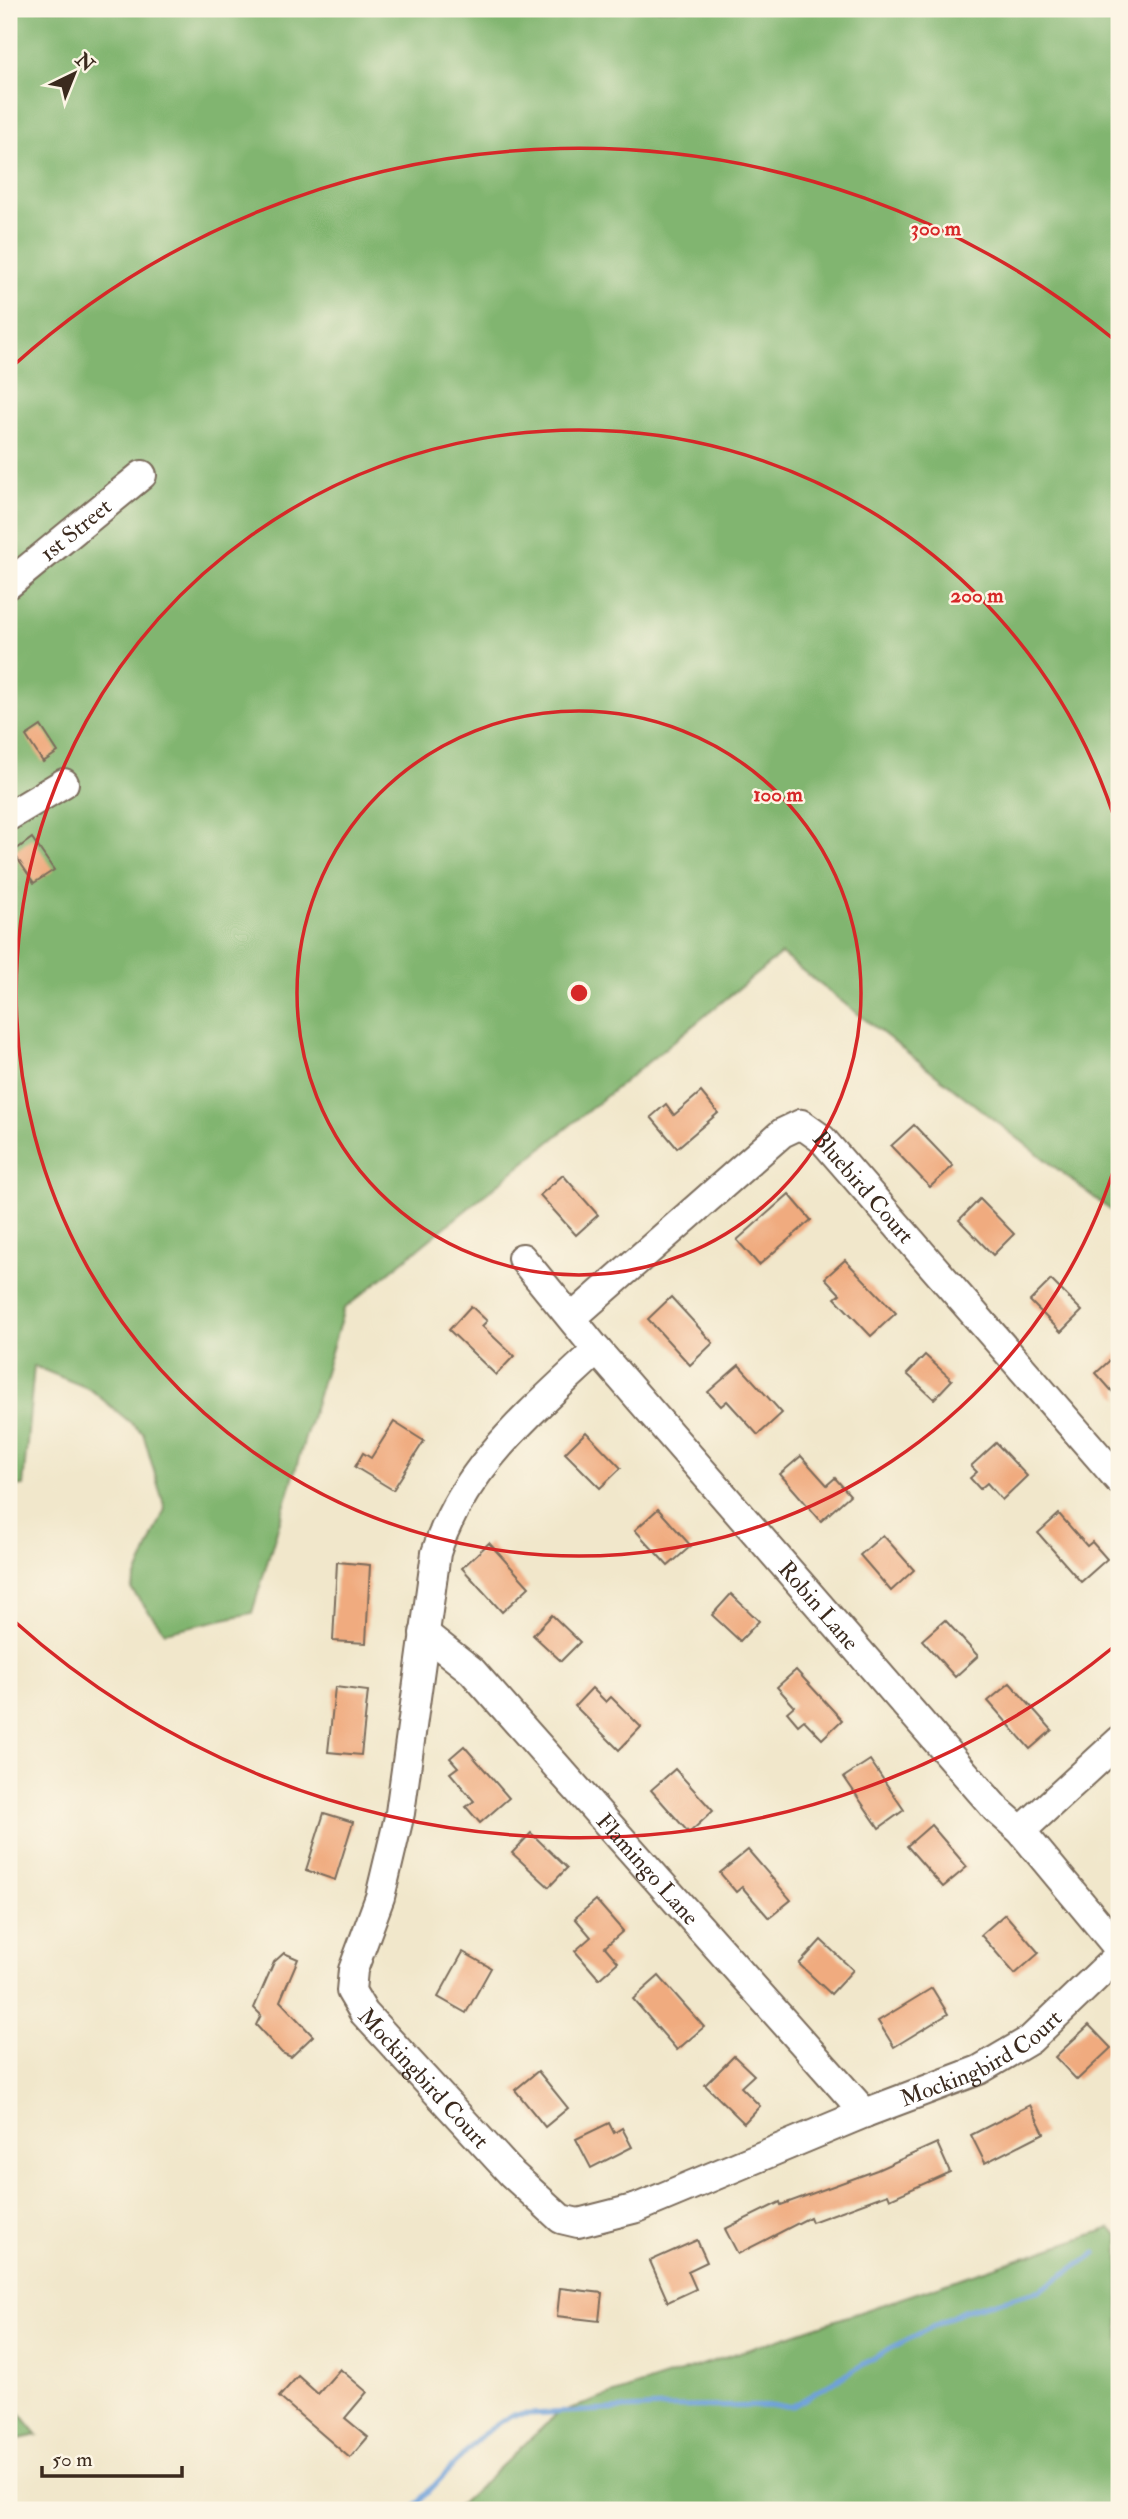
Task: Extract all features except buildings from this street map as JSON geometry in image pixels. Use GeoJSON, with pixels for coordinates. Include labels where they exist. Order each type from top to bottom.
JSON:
{"type":"FeatureCollection","features":[{"type":"Feature","properties":{"kind":"street","name":"1st Street"},"geometry":{"type":"LineString","coordinates":[[9,584],[142,475]]}},
{"type":"Feature","properties":{"kind":"street"},"geometry":{"type":"LineString","coordinates":[[9,816],[64,783]]}},
{"type":"Feature","properties":{"kind":"street","name":"Bluebird Court"},"geometry":{"type":"LineString","coordinates":[[572,1318],[782,1133],[801,1124],[822,1139],[1119,1480]]}},
{"type":"Feature","properties":{"kind":"street","name":"Robin Lane"},"geometry":{"type":"LineString","coordinates":[[522,1258],[597,1350],[996,1808],[1021,1830],[1119,1949]]}},
{"type":"Feature","properties":{"kind":"street","name":"Mockingbird Court"},"geometry":{"type":"LineString","coordinates":[[597,1350],[486,1459],[446,1521],[436,1553],[400,1813],[380,1897],[353,1970],[351,1991],[364,2013],[504,2165],[561,2218],[578,2223],[637,2208],[865,2113],[979,2070],[1009,2055],[1030,2040],[1119,1955]]}},
{"type":"Feature","properties":{"kind":"street","name":"Flamingo Lane"},"geometry":{"type":"LineString","coordinates":[[424,1633],[472,1671],[865,2113]]}},
{"type":"Feature","properties":{"kind":"street"},"geometry":{"type":"LineString","coordinates":[[1021,1830],[1119,1741]]}},
{"type":"Feature","properties":{"kind":"green space"},"geometry":{"type":"Polygon","coordinates":[[[9,9],[1119,9],[1119,1217],[781,954],[344,1309],[252,1613],[165,1632],[131,1589],[165,1509],[143,1433],[90,1389],[34,1366],[23,1486],[9,1487],[9,9]]]}},
{"type":"Feature","properties":{"kind":"green space"},"geometry":{"type":"Polygon","coordinates":[[[1111,2228],[1119,2237],[1119,2510],[454,2510],[558,2413],[1111,2228]]]}},
{"type":"Feature","properties":{"kind":"green space"},"geometry":{"type":"Polygon","coordinates":[[[9,2400],[38,2435],[9,2441],[9,2400]]]}},
{"type":"Feature","properties":{"kind":"waterway"},"geometry":{"type":"LineString","coordinates":[[411,2510],[482,2435],[511,2415],[663,2407],[793,2406],[889,2349],[963,2311],[1040,2290],[1096,2253]]}}]}
